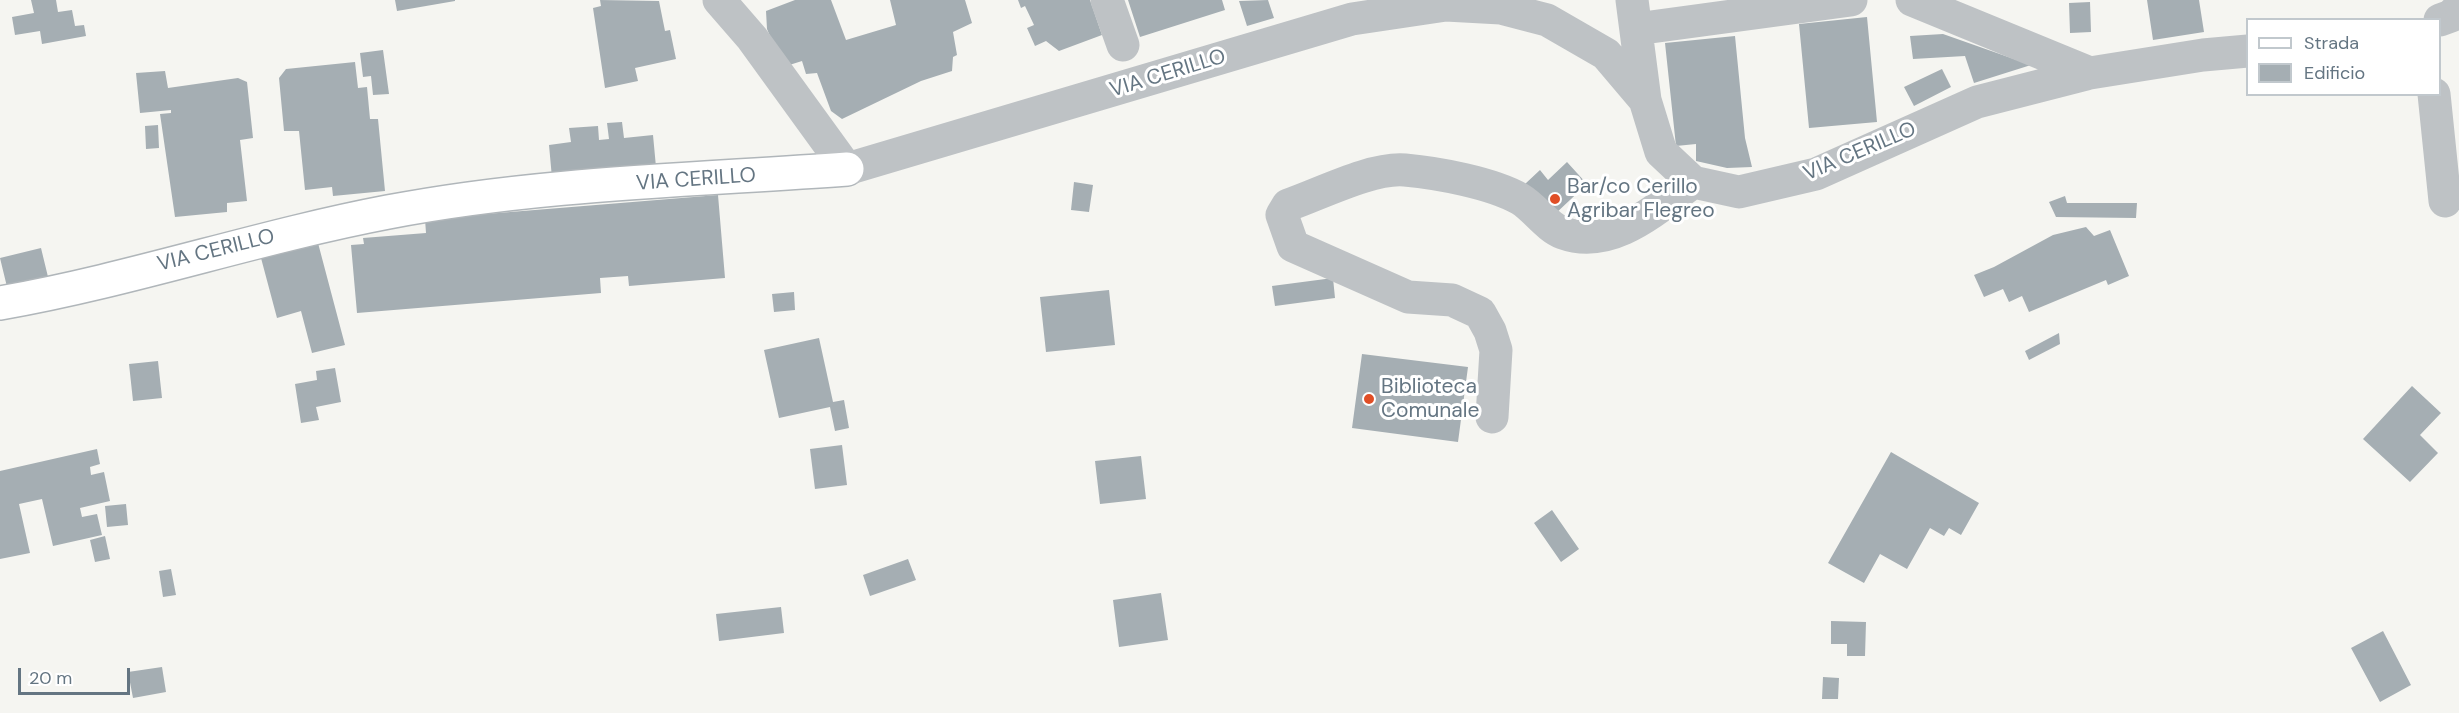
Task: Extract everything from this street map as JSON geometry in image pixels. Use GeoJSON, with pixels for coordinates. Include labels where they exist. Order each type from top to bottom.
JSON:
{"type":"FeatureCollection","features":[{"type":"Feature","properties":{"kind":"street"},"geometry":{"type":"LineString","coordinates":[[718,0],[752,38],[848,169]]}},
{"type":"Feature","properties":{"kind":"street"},"geometry":{"type":"LineString","coordinates":[[1107,0],[1123,45]]}},
{"type":"Feature","properties":{"kind":"street"},"geometry":{"type":"LineString","coordinates":[[1645,100],[1634,15],[1851,0]]}},
{"type":"Feature","properties":{"kind":"street"},"geometry":{"type":"LineString","coordinates":[[1911,0],[2090,73]]}},
{"type":"Feature","properties":{"kind":"street","name":"VIA CERILLO"},"geometry":{"type":"LineString","coordinates":[[0,303],[49,294],[309,228],[390,211],[525,192],[848,169],[1349,9],[1446,5],[1501,8],[1547,20],[1605,54],[1645,100],[1661,152],[1693,182],[1739,192],[1816,174],[1977,102],[2090,73],[2203,55],[2246,51]]}},
{"type":"Feature","properties":{"kind":"street"},"geometry":{"type":"LineString","coordinates":[[2441,19],[2451,16],[2459,8]]}},
{"type":"Feature","properties":{"kind":"street"},"geometry":{"type":"LineString","coordinates":[[2434,96],[2445,201]]}},
{"type":"Feature","properties":{"kind":"street"},"geometry":{"type":"LineString","coordinates":[[1492,417],[1496,350],[1490,331],[1480,313],[1452,300],[1408,297],[1293,246],[1282,215],[1288,205],[1356,179],[1403,169],[1465,179],[1520,199],[1562,233],[1585,238],[1603,236],[1636,224],[1693,182]]}},
{"type":"Feature","properties":{"kind":"building"},"geometry":{"type":"Polygon","coordinates":[[[31,0],[56,0],[58,12],[72,10],[75,26],[84,25],[86,36],[42,44],[40,31],[15,35],[12,17],[34,13],[31,0]]]}},
{"type":"Feature","properties":{"kind":"building"},"geometry":{"type":"Polygon","coordinates":[[[395,0],[455,0],[455,1],[397,11],[395,0]]]}},
{"type":"Feature","properties":{"kind":"building"},"geometry":{"type":"Polygon","coordinates":[[[600,0],[659,1],[665,31],[670,30],[676,59],[635,68],[638,81],[605,88],[593,8],[601,6],[600,0]]]}},
{"type":"Feature","properties":{"kind":"building"},"geometry":{"type":"Polygon","coordinates":[[[795,0],[831,0],[846,40],[896,25],[890,0],[965,0],[972,23],[953,32],[957,55],[953,57],[952,71],[921,81],[842,119],[831,111],[817,73],[806,74],[802,61],[783,67],[767,29],[766,11],[795,0]]]}},
{"type":"Feature","properties":{"kind":"building"},"geometry":{"type":"Polygon","coordinates":[[[1018,0],[1090,0],[1102,35],[1059,51],[1046,41],[1035,46],[1027,28],[1034,25],[1025,6],[1021,8],[1018,0]]]}},
{"type":"Feature","properties":{"kind":"building"},"geometry":{"type":"Polygon","coordinates":[[[1128,0],[1222,0],[1225,10],[1140,37],[1128,0]]]}},
{"type":"Feature","properties":{"kind":"building"},"geometry":{"type":"Polygon","coordinates":[[[1268,0],[1274,18],[1247,26],[1239,1],[1268,0]]]}},
{"type":"Feature","properties":{"kind":"building"},"geometry":{"type":"Polygon","coordinates":[[[2147,0],[2199,0],[2204,32],[2153,40],[2147,0]]]}},
{"type":"Feature","properties":{"kind":"building"},"geometry":{"type":"Polygon","coordinates":[[[2090,2],[2091,32],[2070,33],[2069,3],[2090,2]]]}},
{"type":"Feature","properties":{"kind":"building"},"geometry":{"type":"Polygon","coordinates":[[[1867,17],[1877,122],[1809,128],[1799,24],[1867,17]]]}},
{"type":"Feature","properties":{"kind":"building"},"geometry":{"type":"Polygon","coordinates":[[[1943,34],[2031,65],[1974,83],[1965,56],[1913,59],[1910,36],[1943,34]]]}},
{"type":"Feature","properties":{"kind":"building"},"geometry":{"type":"Polygon","coordinates":[[[1735,36],[1745,138],[1752,167],[1727,168],[1696,161],[1696,144],[1676,146],[1665,43],[1735,36]]]}},
{"type":"Feature","properties":{"kind":"building"},"geometry":{"type":"Polygon","coordinates":[[[383,50],[389,94],[373,95],[371,76],[363,77],[360,53],[383,50]]]}},
{"type":"Feature","properties":{"kind":"building"},"geometry":{"type":"Polygon","coordinates":[[[355,62],[358,88],[367,87],[370,119],[378,119],[385,191],[333,196],[332,187],[305,190],[299,131],[284,131],[279,78],[286,69],[355,62]]]}},
{"type":"Feature","properties":{"kind":"building"},"geometry":{"type":"Polygon","coordinates":[[[1942,69],[1951,87],[1914,106],[1904,87],[1942,69]]]}},
{"type":"Feature","properties":{"kind":"building"},"geometry":{"type":"Polygon","coordinates":[[[165,71],[168,88],[238,78],[247,82],[253,138],[240,140],[247,201],[227,203],[227,212],[175,217],[160,114],[171,113],[171,110],[140,113],[136,73],[165,71]]]}},
{"type":"Feature","properties":{"kind":"building"},"geometry":{"type":"Polygon","coordinates":[[[622,122],[624,138],[653,135],[656,167],[552,178],[549,145],[571,142],[569,128],[598,126],[599,140],[609,139],[607,123],[622,122]]]}},
{"type":"Feature","properties":{"kind":"building"},"geometry":{"type":"Polygon","coordinates":[[[158,125],[159,148],[146,149],[145,126],[158,125]]]}},
{"type":"Feature","properties":{"kind":"building","name":"Bar/co Cerillo Agribar Flegreo"},"geometry":{"type":"Polygon","coordinates":[[[1567,162],[1587,184],[1554,215],[1525,184],[1540,170],[1548,180],[1567,162]]]}},
{"type":"Feature","properties":{"kind":"building"},"geometry":{"type":"Polygon","coordinates":[[[1074,182],[1093,185],[1089,212],[1071,210],[1074,182]]]}},
{"type":"Feature","properties":{"kind":"building"},"geometry":{"type":"Polygon","coordinates":[[[718,195],[725,278],[629,286],[628,276],[600,278],[601,293],[357,313],[351,245],[364,244],[363,238],[426,233],[425,219],[718,195]]]}},
{"type":"Feature","properties":{"kind":"building"},"geometry":{"type":"Polygon","coordinates":[[[2065,196],[2067,203],[2137,203],[2136,218],[2056,217],[2049,202],[2065,196]]]}},
{"type":"Feature","properties":{"kind":"building"},"geometry":{"type":"Polygon","coordinates":[[[2086,227],[2094,236],[2110,230],[2129,276],[2108,285],[2106,280],[2029,312],[2022,296],[2009,302],[2003,289],[1984,297],[1974,275],[1994,267],[2053,235],[2086,227]]]}},
{"type":"Feature","properties":{"kind":"building"},"geometry":{"type":"Polygon","coordinates":[[[318,243],[345,345],[312,353],[301,311],[277,318],[261,258],[318,243]]]}},
{"type":"Feature","properties":{"kind":"building"},"geometry":{"type":"Polygon","coordinates":[[[41,248],[49,281],[8,291],[0,258],[41,248]]]}},
{"type":"Feature","properties":{"kind":"building"},"geometry":{"type":"Polygon","coordinates":[[[1333,278],[1335,298],[1275,306],[1272,286],[1333,278]]]}},
{"type":"Feature","properties":{"kind":"building"},"geometry":{"type":"Polygon","coordinates":[[[1109,290],[1115,345],[1046,352],[1040,297],[1109,290]]]}},
{"type":"Feature","properties":{"kind":"building"},"geometry":{"type":"Polygon","coordinates":[[[794,292],[795,310],[774,312],[772,294],[794,292]]]}},
{"type":"Feature","properties":{"kind":"building"},"geometry":{"type":"Polygon","coordinates":[[[2059,333],[2060,344],[2029,360],[2025,351],[2059,333]]]}},
{"type":"Feature","properties":{"kind":"building"},"geometry":{"type":"Polygon","coordinates":[[[819,338],[833,402],[844,400],[849,428],[835,431],[830,407],[779,418],[764,350],[819,338]]]}},
{"type":"Feature","properties":{"kind":"building"},"geometry":{"type":"Polygon","coordinates":[[[1362,354],[1468,367],[1458,442],[1352,428],[1362,354]]]}},
{"type":"Feature","properties":{"kind":"building"},"geometry":{"type":"Polygon","coordinates":[[[158,361],[162,398],[133,401],[129,364],[158,361]]]}},
{"type":"Feature","properties":{"kind":"building"},"geometry":{"type":"Polygon","coordinates":[[[335,368],[341,402],[316,407],[319,420],[301,423],[295,384],[317,380],[316,371],[335,368]]]}},
{"type":"Feature","properties":{"kind":"building"},"geometry":{"type":"Polygon","coordinates":[[[2412,386],[2441,413],[2420,435],[2438,453],[2410,482],[2363,439],[2412,386]]]}},
{"type":"Feature","properties":{"kind":"building"},"geometry":{"type":"Polygon","coordinates":[[[842,445],[847,485],[815,489],[810,449],[842,445]]]}},
{"type":"Feature","properties":{"kind":"building"},"geometry":{"type":"Polygon","coordinates":[[[97,449],[100,464],[90,467],[91,475],[104,472],[110,501],[80,508],[82,517],[97,514],[102,535],[53,546],[42,499],[19,504],[30,553],[0,559],[0,471],[97,449]]]}},
{"type":"Feature","properties":{"kind":"building"},"geometry":{"type":"Polygon","coordinates":[[[1891,452],[1979,503],[1961,535],[1949,528],[1944,536],[1930,528],[1907,569],[1880,554],[1864,583],[1828,563],[1891,452]]]}},
{"type":"Feature","properties":{"kind":"building"},"geometry":{"type":"Polygon","coordinates":[[[1141,456],[1146,499],[1100,504],[1095,461],[1141,456]]]}},
{"type":"Feature","properties":{"kind":"building"},"geometry":{"type":"Polygon","coordinates":[[[126,504],[128,525],[107,527],[105,506],[126,504]]]}},
{"type":"Feature","properties":{"kind":"building"},"geometry":{"type":"Polygon","coordinates":[[[1552,510],[1579,549],[1561,562],[1534,523],[1552,510]]]}},
{"type":"Feature","properties":{"kind":"building"},"geometry":{"type":"Polygon","coordinates":[[[105,536],[110,559],[95,562],[90,540],[105,536]]]}},
{"type":"Feature","properties":{"kind":"building"},"geometry":{"type":"Polygon","coordinates":[[[908,559],[916,580],[870,596],[863,575],[908,559]]]}},
{"type":"Feature","properties":{"kind":"building"},"geometry":{"type":"Polygon","coordinates":[[[171,569],[176,595],[163,597],[159,571],[171,569]]]}},
{"type":"Feature","properties":{"kind":"building"},"geometry":{"type":"Polygon","coordinates":[[[1161,593],[1168,640],[1119,647],[1113,600],[1161,593]]]}},
{"type":"Feature","properties":{"kind":"building"},"geometry":{"type":"Polygon","coordinates":[[[781,607],[784,633],[719,641],[716,614],[781,607]]]}},
{"type":"Feature","properties":{"kind":"building"},"geometry":{"type":"Polygon","coordinates":[[[1831,621],[1866,622],[1865,656],[1847,656],[1847,644],[1831,644],[1831,621]]]}},
{"type":"Feature","properties":{"kind":"building"},"geometry":{"type":"Polygon","coordinates":[[[2383,631],[2411,685],[2380,702],[2351,648],[2383,631]]]}},
{"type":"Feature","properties":{"kind":"building"},"geometry":{"type":"Polygon","coordinates":[[[162,667],[166,692],[133,698],[128,672],[162,667]]]}},
{"type":"Feature","properties":{"kind":"building"},"geometry":{"type":"Polygon","coordinates":[[[1823,677],[1839,678],[1838,699],[1822,699],[1823,677]]]}},
{"type":"Feature","properties":{"kind":"place","name":"Bar/co Cerillo Agribar Flegreo"},"geometry":{"type":"Point","coordinates":[1555,199]}},
{"type":"Feature","properties":{"kind":"place","name":"Biblioteca Comunale"},"geometry":{"type":"Point","coordinates":[1369,399]}}]}
